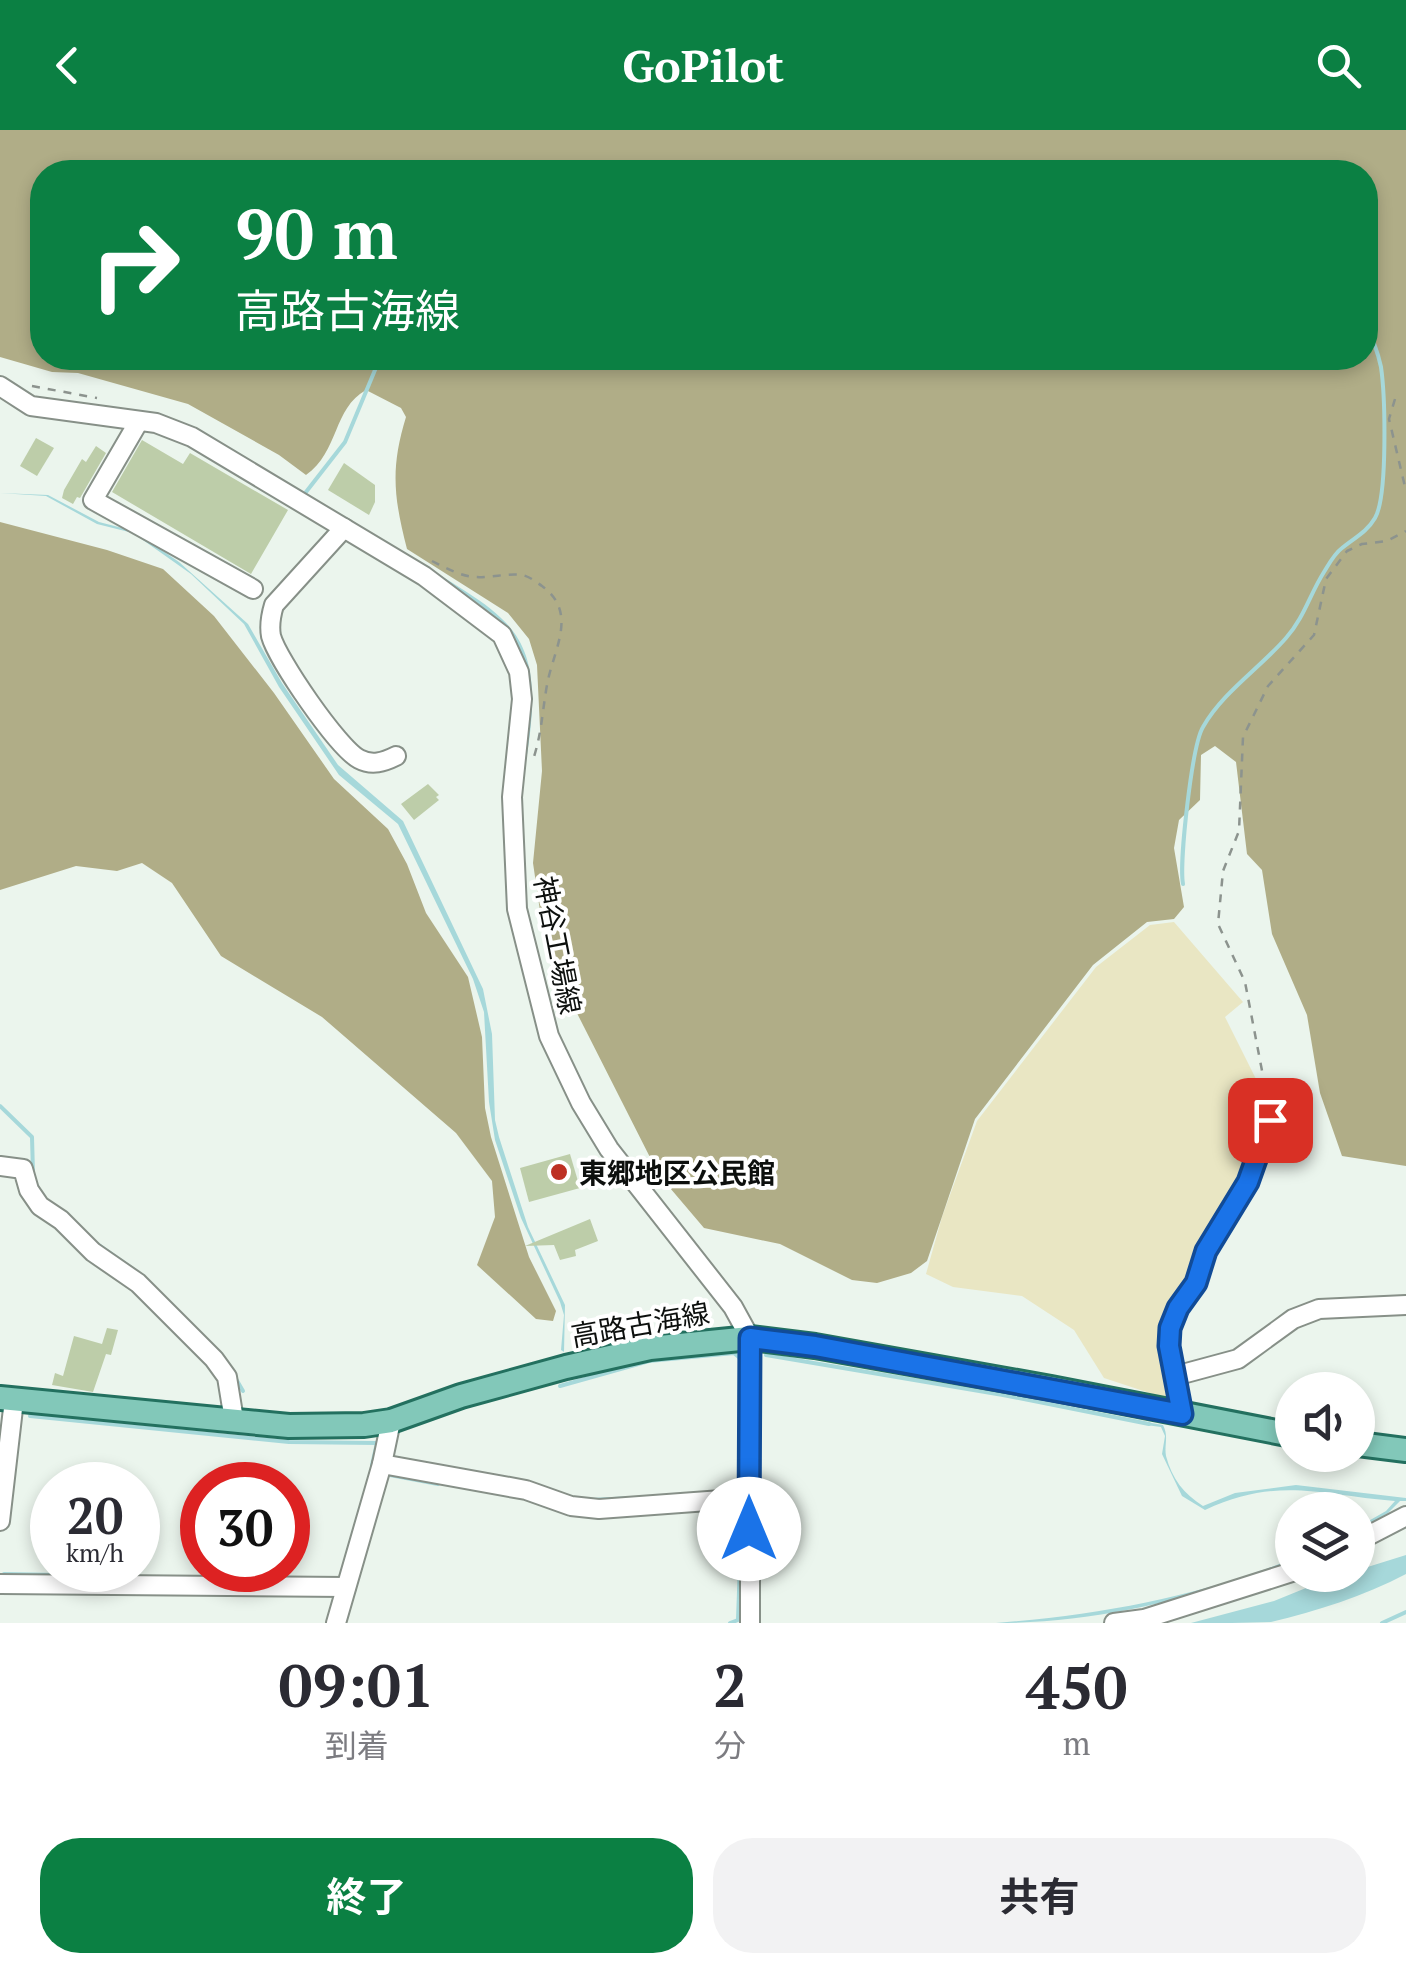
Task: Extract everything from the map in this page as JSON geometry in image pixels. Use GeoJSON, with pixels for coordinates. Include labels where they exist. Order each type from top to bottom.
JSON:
{"type":"FeatureCollection","features":[{"type":"Feature","properties":{"kind":"main road","name":"高路古海線"},"geometry":{"type":"LineString","coordinates":[[7,1399],[327,1428],[391,1422],[461,1396],[650,1348],[750,1338],[815,1346],[1275,1432]]}},
{"type":"Feature","properties":{"kind":"main road"},"geometry":{"type":"LineString","coordinates":[[1375,1446],[1406,1450]]}},
{"type":"Feature","properties":{"kind":"street","name":"神谷工場線"},"geometry":{"type":"LineString","coordinates":[[0,386],[30,406],[156,423],[192,437],[424,576],[502,635],[519,672],[521,714],[512,798],[517,909],[549,1036],[581,1104],[610,1148],[733,1307],[750,1338]]}},
{"type":"Feature","properties":{"kind":"street"},"geometry":{"type":"LineString","coordinates":[[139,421],[93,500],[253,590]]}},
{"type":"Feature","properties":{"kind":"street"},"geometry":{"type":"LineString","coordinates":[[344,528],[274,605],[271,635],[291,674],[341,744],[360,759],[375,763],[396,756]]}},
{"type":"Feature","properties":{"kind":"street"},"geometry":{"type":"LineString","coordinates":[[1182,1414],[1169,1346],[1170,1328],[1178,1308],[1196,1283],[1206,1251],[1248,1182],[1270,1120]]}},
{"type":"Feature","properties":{"kind":"street"},"geometry":{"type":"LineString","coordinates":[[0,1166],[23,1169],[40,1206],[61,1220],[93,1252],[138,1283],[214,1359],[227,1378],[234,1420]]}},
{"type":"Feature","properties":{"kind":"street"},"geometry":{"type":"LineString","coordinates":[[1175,1376],[1238,1359],[1293,1318],[1319,1309],[1406,1305]]}},
{"type":"Feature","properties":{"kind":"street"},"geometry":{"type":"LineString","coordinates":[[750,1338],[750,1623]]}},
{"type":"Feature","properties":{"kind":"street"},"geometry":{"type":"LineString","coordinates":[[0,1521],[7,1399]]}},
{"type":"Feature","properties":{"kind":"street"},"geometry":{"type":"LineString","coordinates":[[336,1623],[391,1422]]}},
{"type":"Feature","properties":{"kind":"street"},"geometry":{"type":"LineString","coordinates":[[382,1464],[526,1490],[571,1506],[599,1508],[748,1498]]}},
{"type":"Feature","properties":{"kind":"street"},"geometry":{"type":"LineString","coordinates":[[1375,1532],[1406,1516]]}},
{"type":"Feature","properties":{"kind":"street"},"geometry":{"type":"LineString","coordinates":[[1114,1623],[1144,1618],[1275,1577]]}},
{"type":"Feature","properties":{"kind":"street"},"geometry":{"type":"LineString","coordinates":[[0,1584],[346,1587]]}},
{"type":"Feature","properties":{"kind":"path"},"geometry":{"type":"LineString","coordinates":[[1395,400],[1390,419],[1406,491]]}},
{"type":"Feature","properties":{"kind":"path"},"geometry":{"type":"LineString","coordinates":[[1270,1120],[1245,982],[1218,924],[1224,872],[1238,831],[1243,737],[1268,686],[1314,635],[1326,579],[1347,551],[1406,531]]}},
{"type":"Feature","properties":{"kind":"path"},"geometry":{"type":"LineString","coordinates":[[426,558],[452,572],[473,577],[528,578],[551,593],[561,610],[561,634],[548,680],[544,729],[529,768],[516,768]]}},
{"type":"Feature","properties":{"kind":"shaded area"},"geometry":{"type":"Polygon","coordinates":[[[0,130],[1406,130],[1406,1166],[1342,1156],[1320,1093],[1307,1015],[1272,934],[1262,870],[1247,854],[1236,762],[1215,746],[1201,755],[1200,800],[1179,820],[1174,848],[1184,907],[1174,919],[1147,922],[1093,965],[975,1119],[927,1261],[911,1273],[877,1283],[852,1280],[780,1244],[704,1228],[659,1175],[546,952],[533,863],[542,771],[537,665],[529,639],[508,613],[407,549],[396,483],[406,417],[401,408],[366,390],[347,408],[325,455],[306,475],[279,455],[188,404],[78,373],[45,370],[1378,370],[1378,160],[30,160],[30,366],[0,357],[0,130]]]}},
{"type":"Feature","properties":{"kind":"shaded area"},"geometry":{"type":"Polygon","coordinates":[[[0,522],[163,569],[214,616],[334,779],[388,829],[426,913],[468,977],[482,1037],[485,1108],[491,1137],[529,1257],[556,1311],[553,1321],[536,1319],[477,1265],[495,1217],[492,1181],[456,1133],[322,1017],[221,956],[172,883],[142,863],[117,871],[76,866],[0,890],[0,522]]]}},
{"type":"Feature","properties":{"kind":"shaded area"},"geometry":{"type":"Polygon","coordinates":[[[1174,922],[1243,1002],[1225,1017],[1258,1083],[1264,1120],[1259,1146],[1192,1281],[1170,1311],[1174,1401],[1104,1378],[1074,1330],[1022,1296],[953,1287],[926,1274],[977,1121],[1096,967],[1150,925],[1174,922]]]}},
{"type":"Feature","properties":{"kind":"water"},"geometry":{"type":"Polygon","coordinates":[[[0,493],[48,495],[99,522],[134,531],[179,562],[248,624],[282,683],[338,765],[403,821],[483,989],[492,1034],[495,1120],[528,1227],[565,1305],[564,1352],[560,1302],[521,1218],[495,1140],[484,1012],[473,979],[398,824],[339,775],[279,687],[244,624],[191,574],[133,533],[97,524],[46,496],[0,493]]]}},
{"type":"Feature","properties":{"kind":"water"},"geometry":{"type":"Polygon","coordinates":[[[400,550],[467,592],[511,628],[524,650],[531,678],[532,714],[526,761],[530,692],[526,666],[516,644],[484,608],[399,553],[400,550]]]}},
{"type":"Feature","properties":{"kind":"water"},"geometry":{"type":"Polygon","coordinates":[[[1146,1425],[1163,1425],[1166,1433],[1166,1456],[1175,1479],[1203,1506],[1235,1493],[1296,1485],[1355,1492],[1255,1493],[1205,1510],[1182,1496],[1162,1454],[1165,1436],[1161,1427],[1146,1425]]]}},
{"type":"Feature","properties":{"kind":"water"},"geometry":{"type":"Polygon","coordinates":[[[1375,1494],[1406,1501],[1400,1501],[1375,1521],[1375,1517],[1395,1501],[1375,1499],[1375,1494]]]}},
{"type":"Feature","properties":{"kind":"water"},"geometry":{"type":"Polygon","coordinates":[[[1406,1555],[1406,1574],[1375,1589],[1375,1565],[1406,1555]]]}},
{"type":"Feature","properties":{"kind":"water"},"geometry":{"type":"Polygon","coordinates":[[[1275,1565],[1258,1575],[1147,1606],[1088,1617],[996,1623],[1147,1602],[1275,1565]]]}},
{"type":"Feature","properties":{"kind":"water"},"geometry":{"type":"Polygon","coordinates":[[[1296,1592],[1366,1592],[1271,1622],[1191,1623],[1296,1592]]]}},
{"type":"Feature","properties":{"kind":"building"},"geometry":{"type":"Polygon","coordinates":[[[36,438],[54,448],[37,476],[20,466],[36,438]]]}},
{"type":"Feature","properties":{"kind":"building"},"geometry":{"type":"Polygon","coordinates":[[[142,440],[183,464],[190,453],[288,510],[251,574],[112,492],[142,440]]]}},
{"type":"Feature","properties":{"kind":"building"},"geometry":{"type":"Polygon","coordinates":[[[96,446],[106,453],[73,504],[62,498],[64,490],[82,459],[86,462],[96,446]]]}},
{"type":"Feature","properties":{"kind":"building"},"geometry":{"type":"Polygon","coordinates":[[[344,463],[375,485],[375,502],[369,515],[328,490],[344,463]]]}},
{"type":"Feature","properties":{"kind":"building"},"geometry":{"type":"Polygon","coordinates":[[[428,784],[439,800],[414,820],[401,804],[428,784]]]}},
{"type":"Feature","properties":{"kind":"building"},"geometry":{"type":"Polygon","coordinates":[[[570,1154],[580,1188],[529,1202],[520,1168],[570,1154]]]}},
{"type":"Feature","properties":{"kind":"building"},"geometry":{"type":"Polygon","coordinates":[[[590,1219],[598,1241],[575,1250],[576,1256],[560,1260],[554,1245],[525,1246],[590,1219]]]}},
{"type":"Feature","properties":{"kind":"building"},"geometry":{"type":"Polygon","coordinates":[[[107,1328],[118,1330],[93,1392],[52,1385],[55,1373],[63,1376],[74,1336],[102,1344],[107,1328]]]}},
{"type":"Feature","properties":{"kind":"waterway"},"geometry":{"type":"LineString","coordinates":[[1183,884],[1187,804],[1203,727],[1292,630],[1339,550],[1375,518],[1382,489],[1384,445],[1378,356]]}},
{"type":"Feature","properties":{"kind":"waterway"},"geometry":{"type":"LineString","coordinates":[[306,492],[345,442],[375,370]]}},
{"type":"Feature","properties":{"kind":"waterway"},"geometry":{"type":"LineString","coordinates":[[0,1106],[32,1137],[33,1173]]}},
{"type":"Feature","properties":{"kind":"waterway"},"geometry":{"type":"LineString","coordinates":[[97,1244],[134,1270]]}},
{"type":"Feature","properties":{"kind":"waterway"},"geometry":{"type":"LineString","coordinates":[[560,1386],[649,1361],[734,1353],[741,1359],[741,1427]]}},
{"type":"Feature","properties":{"kind":"waterway"},"geometry":{"type":"LineString","coordinates":[[766,1355],[1149,1424]]}},
{"type":"Feature","properties":{"kind":"waterway"},"geometry":{"type":"LineString","coordinates":[[236,1379],[243,1391]]}},
{"type":"Feature","properties":{"kind":"waterway"},"geometry":{"type":"LineString","coordinates":[[30,1416],[289,1442],[377,1443],[372,1465]]}},
{"type":"Feature","properties":{"kind":"waterway"},"geometry":{"type":"LineString","coordinates":[[390,1475],[438,1484]]}},
{"type":"Feature","properties":{"kind":"waterway"},"geometry":{"type":"LineString","coordinates":[[590,1500],[635,1498]]}},
{"type":"Feature","properties":{"kind":"waterway"},"geometry":{"type":"LineString","coordinates":[[740,1513],[742,1525]]}},
{"type":"Feature","properties":{"kind":"waterway"},"geometry":{"type":"LineString","coordinates":[[730,1623],[738,1620],[741,1534]]}},
{"type":"Feature","properties":{"kind":"waterway"},"geometry":{"type":"LineString","coordinates":[[4,1574],[30,1574]]}},
{"type":"Feature","properties":{"kind":"waterway"},"geometry":{"type":"LineString","coordinates":[[1382,1623],[1406,1612]]}},
{"type":"Feature","properties":{"kind":"place","name":"東郷地区公民館"},"geometry":{"type":"Point","coordinates":[559,1172]}},
{"type":"Feature","properties":{"kind":"route"},"geometry":{"type":"LineString","coordinates":[[749,1529],[750,1338],[815,1346],[1182,1414],[1169,1346],[1170,1328],[1178,1308],[1196,1283],[1206,1251],[1248,1182],[1270,1120]]}}]}
